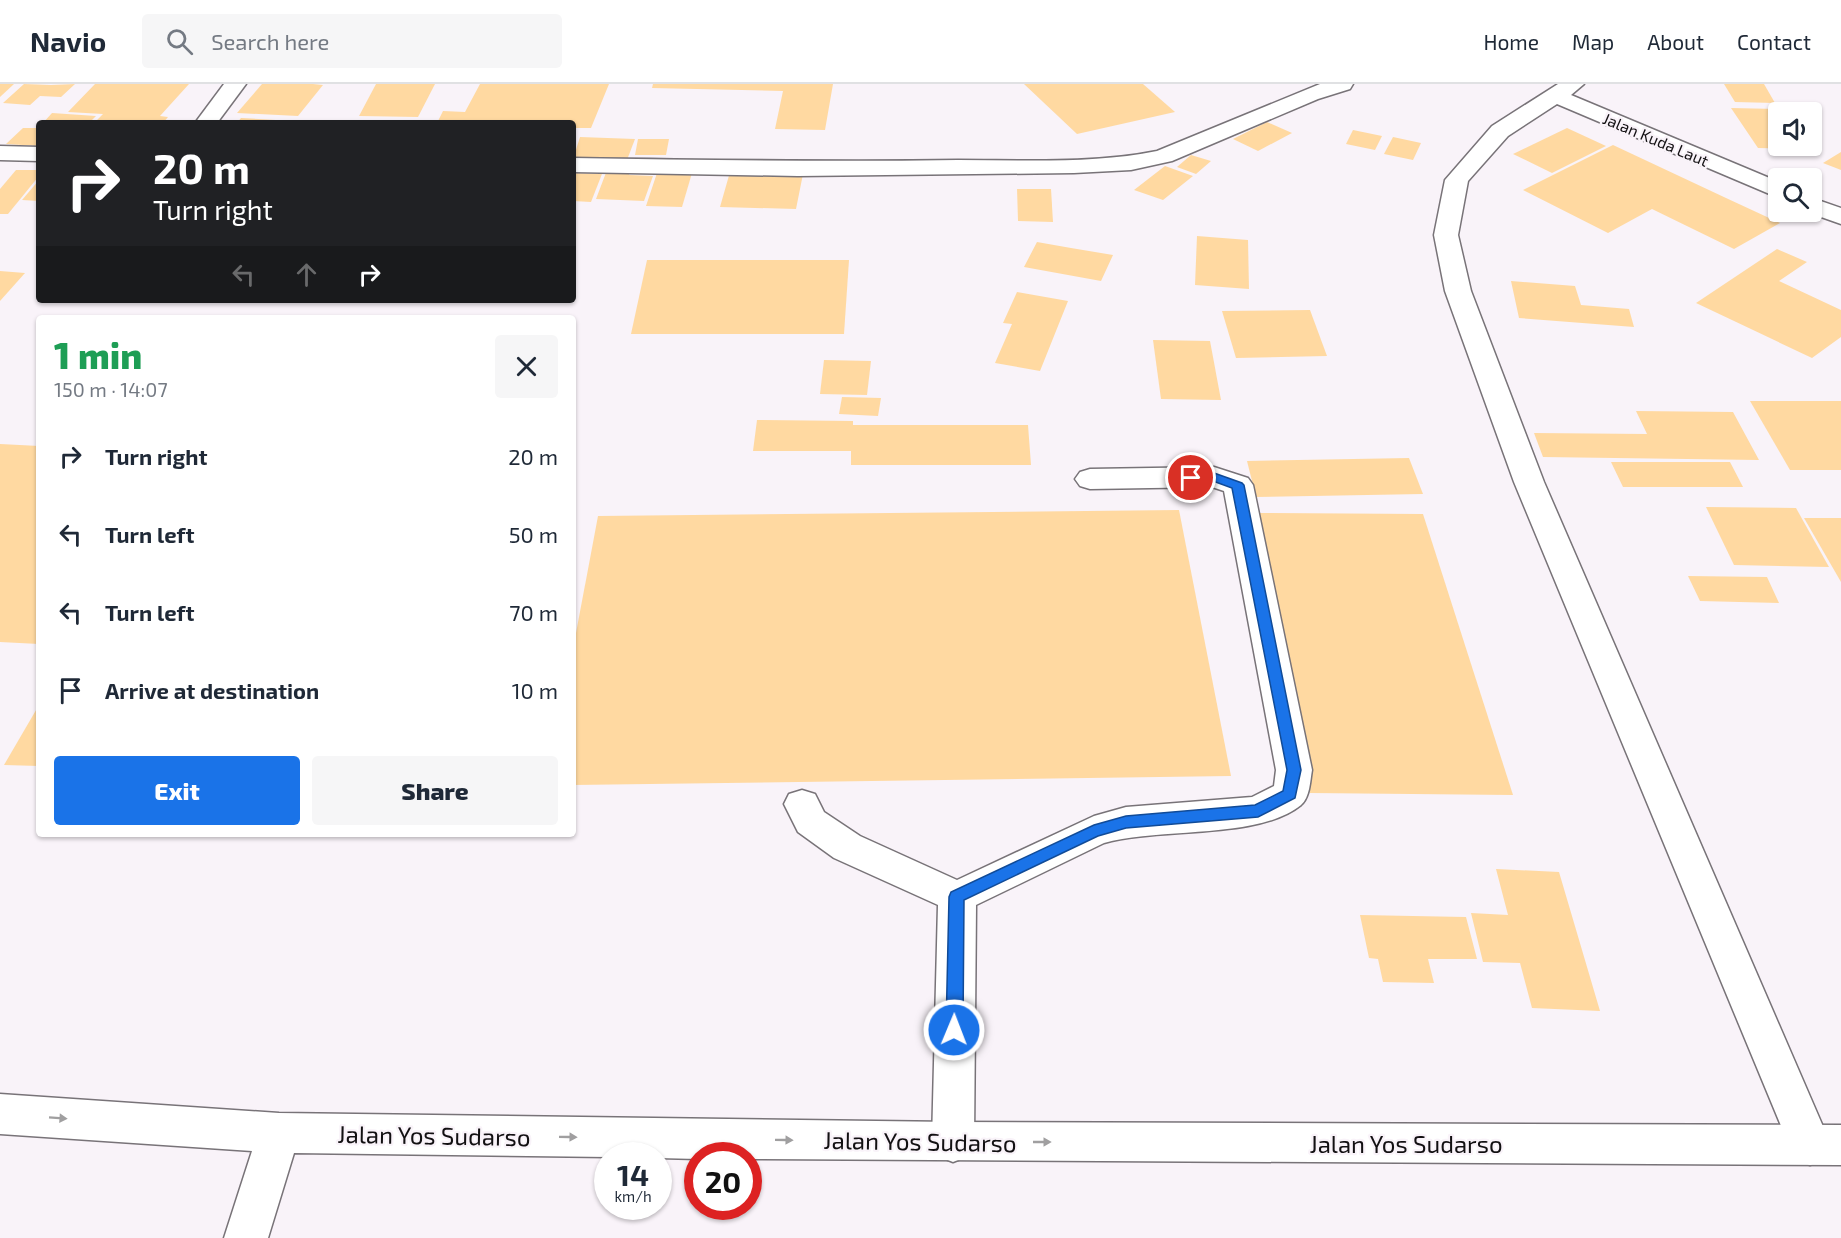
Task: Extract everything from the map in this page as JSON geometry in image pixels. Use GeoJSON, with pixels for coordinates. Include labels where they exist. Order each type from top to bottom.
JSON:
{"type":"FeatureCollection","features":[{"type":"Feature","properties":{"kind":"street"},"geometry":{"type":"LineString","coordinates":[[208,120],[235,84]]}},
{"type":"Feature","properties":{"kind":"street"},"geometry":{"type":"LineString","coordinates":[[1285,84],[1310,94]]}},
{"type":"Feature","properties":{"kind":"street"},"geometry":{"type":"LineString","coordinates":[[576,165],[798,169],[1074,166],[1131,163],[1164,156],[1310,94],[1342,84]]}},
{"type":"Feature","properties":{"kind":"street"},"geometry":{"type":"LineString","coordinates":[[1563,90],[1500,131],[1457,180],[1446,235],[1458,291],[1529,482],[1826,1145]]}},
{"type":"Feature","properties":{"kind":"street","name":"Jalan Kuda Laut"},"geometry":{"type":"LineString","coordinates":[[1563,90],[1768,186]]}},
{"type":"Feature","properties":{"kind":"street"},"geometry":{"type":"LineString","coordinates":[[0,153],[36,154]]}},
{"type":"Feature","properties":{"kind":"street"},"geometry":{"type":"LineString","coordinates":[[1822,209],[1841,218]]}},
{"type":"Feature","properties":{"kind":"street"},"geometry":{"type":"LineString","coordinates":[[957,897],[1094,831],[1126,822],[1258,811],[1290,794],[1294,770],[1238,485],[1214,477],[1090,478]]}},
{"type":"Feature","properties":{"kind":"street"},"geometry":{"type":"LineString","coordinates":[[802,804],[811,822],[847,847],[957,897]]}},
{"type":"Feature","properties":{"kind":"street"},"geometry":{"type":"LineString","coordinates":[[952,1142],[957,897]]}},
{"type":"Feature","properties":{"kind":"street","name":"Jalan Yos Sudarso"},"geometry":{"type":"LineString","coordinates":[[0,1114],[279,1133],[952,1142],[1826,1145]]}},
{"type":"Feature","properties":{"kind":"street"},"geometry":{"type":"LineString","coordinates":[[246,1238],[279,1133]]}},
{"type":"Feature","properties":{"kind":"building"},"geometry":{"type":"Polygon","coordinates":[[[0,84],[14,84],[0,97],[0,84]]]}},
{"type":"Feature","properties":{"kind":"building"},"geometry":{"type":"Polygon","coordinates":[[[24,84],[75,84],[61,97],[40,96],[30,105],[3,103],[24,84]]]}},
{"type":"Feature","properties":{"kind":"building"},"geometry":{"type":"Polygon","coordinates":[[[95,84],[189,84],[160,116],[168,117],[166,120],[97,120],[103,114],[68,112],[95,84]]]}},
{"type":"Feature","properties":{"kind":"building"},"geometry":{"type":"Polygon","coordinates":[[[262,84],[323,85],[298,116],[237,113],[262,84]]]}},
{"type":"Feature","properties":{"kind":"building"},"geometry":{"type":"Polygon","coordinates":[[[376,84],[435,84],[418,117],[359,116],[376,84]]]}},
{"type":"Feature","properties":{"kind":"building"},"geometry":{"type":"Polygon","coordinates":[[[480,84],[609,84],[591,128],[576,128],[576,120],[438,120],[443,111],[465,112],[480,84]]]}},
{"type":"Feature","properties":{"kind":"building"},"geometry":{"type":"Polygon","coordinates":[[[653,84],[833,84],[825,130],[775,129],[783,91],[652,88],[653,84]]]}},
{"type":"Feature","properties":{"kind":"building"},"geometry":{"type":"Polygon","coordinates":[[[1024,84],[1143,84],[1175,112],[1077,134],[1024,84]]]}},
{"type":"Feature","properties":{"kind":"building"},"geometry":{"type":"Polygon","coordinates":[[[1724,84],[1764,84],[1774,102],[1768,103],[1735,102],[1724,84]]]}},
{"type":"Feature","properties":{"kind":"building"},"geometry":{"type":"Polygon","coordinates":[[[1731,108],[1768,109],[1768,148],[1758,148],[1731,108]]]}},
{"type":"Feature","properties":{"kind":"building"},"geometry":{"type":"Polygon","coordinates":[[[52,113],[96,116],[92,120],[46,120],[52,113]]]}},
{"type":"Feature","properties":{"kind":"building"},"geometry":{"type":"Polygon","coordinates":[[[241,118],[276,120],[239,120],[241,118]]]}},
{"type":"Feature","properties":{"kind":"building"},"geometry":{"type":"Polygon","coordinates":[[[1267,122],[1292,133],[1258,151],[1233,139],[1267,122]]]}},
{"type":"Feature","properties":{"kind":"building"},"geometry":{"type":"Polygon","coordinates":[[[23,128],[36,128],[36,146],[6,144],[23,128]]]}},
{"type":"Feature","properties":{"kind":"building"},"geometry":{"type":"Polygon","coordinates":[[[1567,128],[1606,146],[1552,173],[1513,154],[1567,128]]]}},
{"type":"Feature","properties":{"kind":"building"},"geometry":{"type":"Polygon","coordinates":[[[1353,130],[1382,136],[1375,150],[1346,144],[1353,130]]]}},
{"type":"Feature","properties":{"kind":"building"},"geometry":{"type":"Polygon","coordinates":[[[580,137],[635,139],[627,160],[576,159],[580,137]]]}},
{"type":"Feature","properties":{"kind":"building"},"geometry":{"type":"Polygon","coordinates":[[[1393,137],[1421,143],[1413,160],[1384,154],[1393,137]]]}},
{"type":"Feature","properties":{"kind":"building"},"geometry":{"type":"Polygon","coordinates":[[[638,139],[669,139],[666,155],[635,155],[638,139]]]}},
{"type":"Feature","properties":{"kind":"building"},"geometry":{"type":"Polygon","coordinates":[[[1613,145],[1768,217],[1768,222],[1780,223],[1734,249],[1652,209],[1608,233],[1523,190],[1613,145]]]}},
{"type":"Feature","properties":{"kind":"building"},"geometry":{"type":"Polygon","coordinates":[[[1841,152],[1841,170],[1823,163],[1841,152]]]}},
{"type":"Feature","properties":{"kind":"building"},"geometry":{"type":"Polygon","coordinates":[[[1191,155],[1211,161],[1196,174],[1177,167],[1191,155]]]}},
{"type":"Feature","properties":{"kind":"building"},"geometry":{"type":"Polygon","coordinates":[[[1165,166],[1193,176],[1163,200],[1134,190],[1165,166]]]}},
{"type":"Feature","properties":{"kind":"building"},"geometry":{"type":"Polygon","coordinates":[[[16,170],[36,170],[36,180],[8,214],[0,214],[0,189],[16,170]]]}},
{"type":"Feature","properties":{"kind":"building"},"geometry":{"type":"Polygon","coordinates":[[[607,170],[630,171],[629,175],[653,176],[644,201],[596,199],[607,170]]]}},
{"type":"Feature","properties":{"kind":"building"},"geometry":{"type":"Polygon","coordinates":[[[730,172],[803,174],[796,209],[720,207],[730,172]]]}},
{"type":"Feature","properties":{"kind":"building"},"geometry":{"type":"Polygon","coordinates":[[[576,173],[602,174],[591,202],[576,201],[576,173]]]}},
{"type":"Feature","properties":{"kind":"building"},"geometry":{"type":"Polygon","coordinates":[[[657,173],[692,173],[682,207],[646,206],[657,173]]]}},
{"type":"Feature","properties":{"kind":"building"},"geometry":{"type":"Polygon","coordinates":[[[36,184],[36,201],[22,200],[36,184]]]}},
{"type":"Feature","properties":{"kind":"building"},"geometry":{"type":"Polygon","coordinates":[[[1017,189],[1051,189],[1053,222],[1018,221],[1017,189]]]}},
{"type":"Feature","properties":{"kind":"building"},"geometry":{"type":"Polygon","coordinates":[[[1197,236],[1248,240],[1249,289],[1195,285],[1197,236]]]}},
{"type":"Feature","properties":{"kind":"building"},"geometry":{"type":"Polygon","coordinates":[[[1037,242],[1113,255],[1101,281],[1024,267],[1037,242]]]}},
{"type":"Feature","properties":{"kind":"building"},"geometry":{"type":"Polygon","coordinates":[[[1777,249],[1807,262],[1779,281],[1841,310],[1841,337],[1812,358],[1696,303],[1777,249]]]}},
{"type":"Feature","properties":{"kind":"building"},"geometry":{"type":"Polygon","coordinates":[[[647,260],[849,260],[844,334],[631,334],[647,260]]]}},
{"type":"Feature","properties":{"kind":"building"},"geometry":{"type":"Polygon","coordinates":[[[0,271],[25,273],[0,301],[0,271]]]}},
{"type":"Feature","properties":{"kind":"building"},"geometry":{"type":"Polygon","coordinates":[[[1511,281],[1575,286],[1581,305],[1629,309],[1634,327],[1519,318],[1511,281]]]}},
{"type":"Feature","properties":{"kind":"building"},"geometry":{"type":"Polygon","coordinates":[[[1017,292],[1068,301],[1040,371],[995,363],[1012,324],[1003,323],[1017,292]]]}},
{"type":"Feature","properties":{"kind":"building"},"geometry":{"type":"Polygon","coordinates":[[[1310,310],[1327,356],[1236,358],[1222,311],[1310,310]]]}},
{"type":"Feature","properties":{"kind":"building"},"geometry":{"type":"Polygon","coordinates":[[[1153,340],[1210,341],[1221,400],[1161,399],[1153,340]]]}},
{"type":"Feature","properties":{"kind":"building"},"geometry":{"type":"Polygon","coordinates":[[[824,360],[871,361],[867,395],[820,394],[824,360]]]}},
{"type":"Feature","properties":{"kind":"building"},"geometry":{"type":"Polygon","coordinates":[[[842,397],[881,398],[878,416],[839,414],[842,397]]]}},
{"type":"Feature","properties":{"kind":"building"},"geometry":{"type":"Polygon","coordinates":[[[1750,401],[1841,401],[1841,470],[1790,470],[1750,401]]]}},
{"type":"Feature","properties":{"kind":"building"},"geometry":{"type":"Polygon","coordinates":[[[1636,411],[1733,412],[1759,460],[1543,457],[1534,433],[1647,434],[1636,411]]]}},
{"type":"Feature","properties":{"kind":"building"},"geometry":{"type":"Polygon","coordinates":[[[757,420],[853,421],[853,425],[1028,425],[1031,465],[851,465],[851,451],[753,451],[757,420]]]}},
{"type":"Feature","properties":{"kind":"building"},"geometry":{"type":"Polygon","coordinates":[[[0,444],[36,446],[36,644],[0,642],[0,444]]]}},
{"type":"Feature","properties":{"kind":"building"},"geometry":{"type":"Polygon","coordinates":[[[1409,458],[1423,494],[1256,497],[1247,461],[1409,458]]]}},
{"type":"Feature","properties":{"kind":"building"},"geometry":{"type":"Polygon","coordinates":[[[1611,462],[1730,462],[1743,487],[1623,487],[1611,462]]]}},
{"type":"Feature","properties":{"kind":"building"},"geometry":{"type":"Polygon","coordinates":[[[1706,507],[1796,508],[1829,567],[1734,565],[1706,507]]]}},
{"type":"Feature","properties":{"kind":"building"},"geometry":{"type":"Polygon","coordinates":[[[1179,510],[1231,776],[576,785],[576,633],[598,516],[1179,510]]]}},
{"type":"Feature","properties":{"kind":"building"},"geometry":{"type":"Polygon","coordinates":[[[1252,513],[1423,514],[1513,795],[1310,793],[1252,513]]]}},
{"type":"Feature","properties":{"kind":"building"},"geometry":{"type":"Polygon","coordinates":[[[1804,518],[1841,518],[1841,582],[1804,518]]]}},
{"type":"Feature","properties":{"kind":"building"},"geometry":{"type":"Polygon","coordinates":[[[1688,576],[1767,577],[1779,603],[1700,601],[1688,576]]]}},
{"type":"Feature","properties":{"kind":"building"},"geometry":{"type":"Polygon","coordinates":[[[36,710],[36,766],[4,765],[36,710]]]}},
{"type":"Feature","properties":{"kind":"building"},"geometry":{"type":"Polygon","coordinates":[[[1496,869],[1559,872],[1600,1011],[1532,1008],[1520,963],[1483,962],[1471,913],[1508,915],[1496,869]]]}},
{"type":"Feature","properties":{"kind":"building"},"geometry":{"type":"Polygon","coordinates":[[[1360,915],[1466,917],[1477,959],[1428,959],[1434,983],[1383,982],[1378,959],[1369,958],[1360,915]]]}},
{"type":"Feature","properties":{"kind":"route"},"geometry":{"type":"LineString","coordinates":[[954,1030],[957,897],[1094,831],[1126,822],[1258,811],[1290,794],[1294,770],[1238,485],[1214,477],[1191,478]]}}]}
